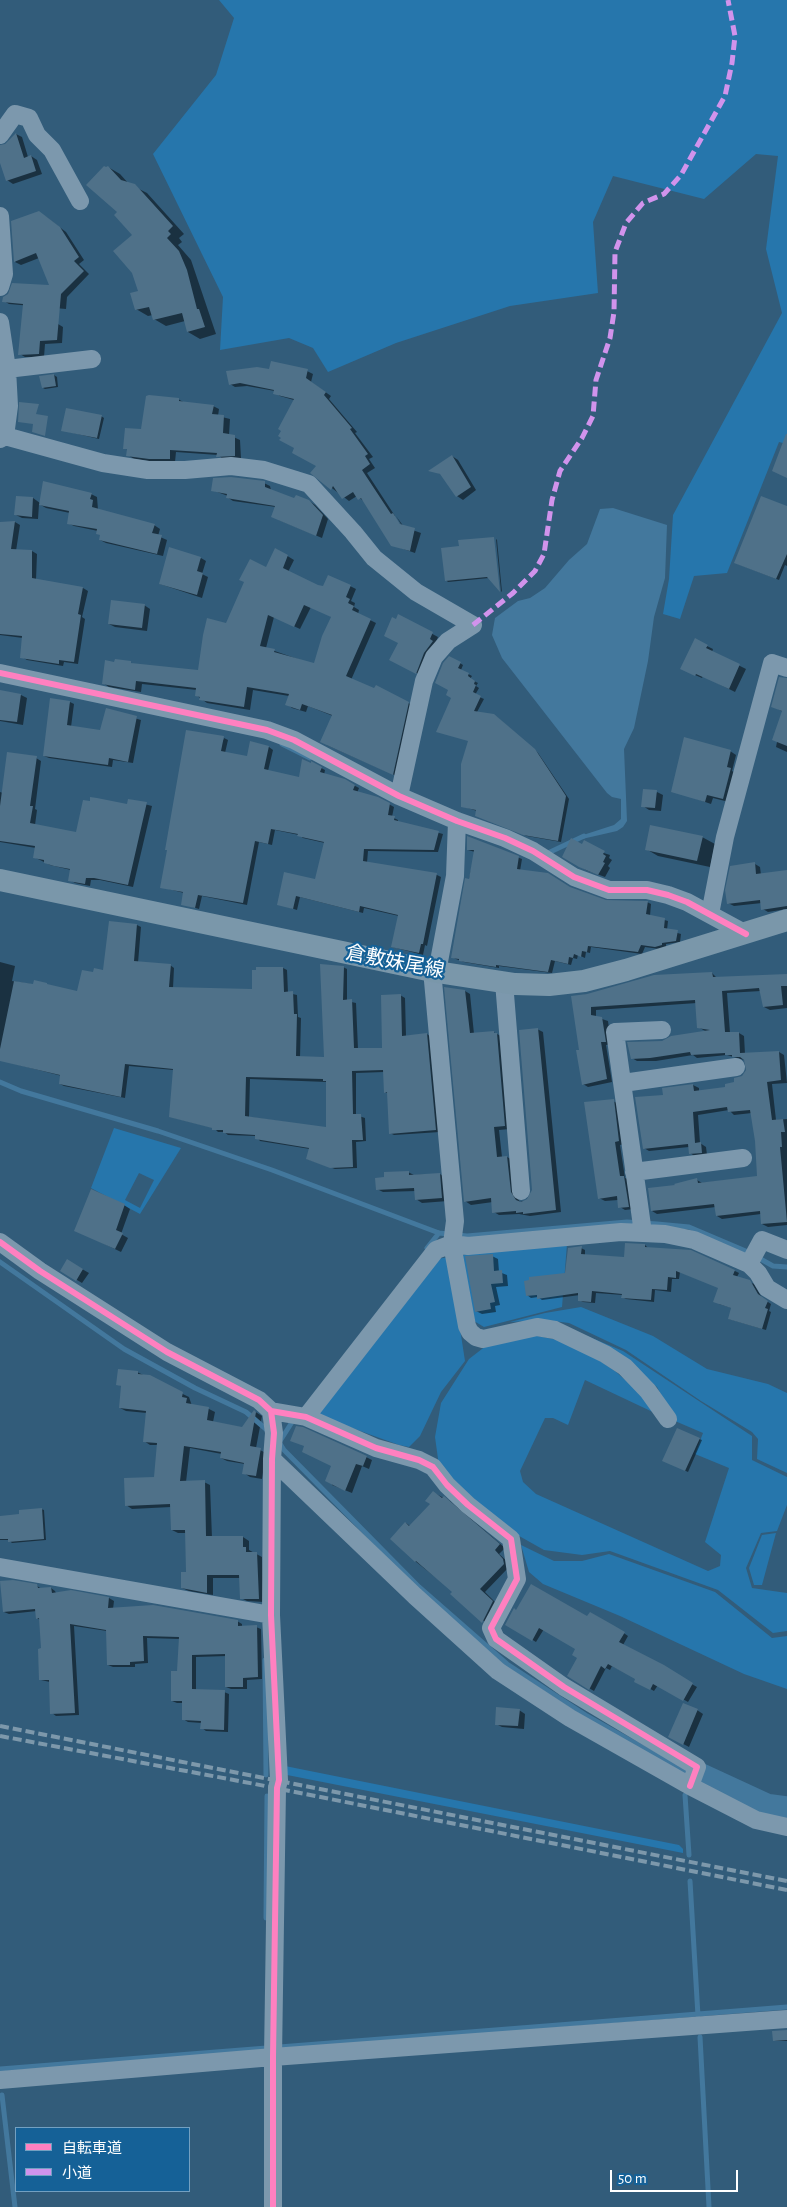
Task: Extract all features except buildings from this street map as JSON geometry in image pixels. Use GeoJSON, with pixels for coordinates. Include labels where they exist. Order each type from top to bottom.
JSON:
{"type":"FeatureCollection","features":[{"type":"Feature","properties":{"kind":"main road","name":"倉敷妹尾線"},"geometry":{"type":"LineString","coordinates":[[0,880],[435,971],[504,982],[549,985],[584,981],[746,934],[787,920]]}},
{"type":"Feature","properties":{"kind":"street"},"geometry":{"type":"LineString","coordinates":[[0,135],[16,114],[23,114],[29,118],[37,135],[52,150],[80,201]]}},
{"type":"Feature","properties":{"kind":"street"},"geometry":{"type":"LineString","coordinates":[[0,216],[4,274],[0,287]]}},
{"type":"Feature","properties":{"kind":"street"},"geometry":{"type":"LineString","coordinates":[[0,322],[7,369],[9,406],[2,437],[112,464],[148,470],[185,470],[232,466],[264,470],[309,484],[374,558],[416,592],[473,625],[448,641],[434,657],[424,681],[399,796]]}},
{"type":"Feature","properties":{"kind":"street"},"geometry":{"type":"LineString","coordinates":[[7,369],[92,359]]}},
{"type":"Feature","properties":{"kind":"street"},"geometry":{"type":"LineString","coordinates":[[710,914],[724,837],[772,663],[787,668]]}},
{"type":"Feature","properties":{"kind":"street"},"geometry":{"type":"LineString","coordinates":[[0,673],[266,730],[294,740],[399,796],[533,851],[574,877],[595,886],[609,890],[647,890],[668,895],[710,914],[746,934]]}},
{"type":"Feature","properties":{"kind":"street"},"geometry":{"type":"LineString","coordinates":[[457,821],[454,876],[435,971],[453,1238],[467,1326],[476,1337],[490,1339],[537,1327],[555,1330],[605,1354],[625,1367],[648,1391],[668,1419]]}},
{"type":"Feature","properties":{"kind":"street"},"geometry":{"type":"LineString","coordinates":[[504,982],[521,1191]]}},
{"type":"Feature","properties":{"kind":"street"},"geometry":{"type":"LineString","coordinates":[[642,1226],[615,1032],[662,1030]]}},
{"type":"Feature","properties":{"kind":"street"},"geometry":{"type":"LineString","coordinates":[[623,1084],[736,1067]]}},
{"type":"Feature","properties":{"kind":"street"},"geometry":{"type":"LineString","coordinates":[[634,1172],[743,1158]]}},
{"type":"Feature","properties":{"kind":"street"},"geometry":{"type":"LineString","coordinates":[[453,1238],[468,1246],[621,1232],[642,1226],[752,1258]]}},
{"type":"Feature","properties":{"kind":"street"},"geometry":{"type":"LineString","coordinates":[[299,1415],[436,1250],[453,1238]]}},
{"type":"Feature","properties":{"kind":"street"},"geometry":{"type":"LineString","coordinates":[[752,1258],[762,1240],[787,1250]]}},
{"type":"Feature","properties":{"kind":"street"},"geometry":{"type":"LineString","coordinates":[[0,1242],[56,1281],[166,1352],[259,1400],[271,1411],[299,1415],[376,1448],[419,1460],[433,1467],[447,1485],[468,1505],[511,1539],[517,1579],[491,1628],[496,1640],[564,1688],[697,1767],[693,1779]]}},
{"type":"Feature","properties":{"kind":"street"},"geometry":{"type":"LineString","coordinates":[[752,1258],[767,1288],[787,1300]]}},
{"type":"Feature","properties":{"kind":"street"},"geometry":{"type":"LineString","coordinates":[[271,1411],[273,1445],[271,1615],[278,1784],[273,2050],[273,2207]]}},
{"type":"Feature","properties":{"kind":"street"},"geometry":{"type":"LineString","coordinates":[[273,1445],[415,1596],[498,1671],[570,1718],[693,1779],[756,1820],[787,1827]]}},
{"type":"Feature","properties":{"kind":"street"},"geometry":{"type":"LineString","coordinates":[[0,1567],[271,1615]]}},
{"type":"Feature","properties":{"kind":"street"},"geometry":{"type":"LineString","coordinates":[[0,2080],[273,2050],[787,2019]]}},
{"type":"Feature","properties":{"kind":"shaded area"},"geometry":{"type":"Polygon","coordinates":[[[219,0],[787,0],[787,444],[779,442],[727,573],[694,576],[680,619],[663,614],[669,579],[673,515],[782,313],[766,249],[778,156],[756,154],[704,199],[613,176],[593,222],[598,293],[510,306],[396,343],[328,372],[313,348],[289,338],[220,350],[223,297],[153,154],[216,75],[234,18],[219,0]]]}},
{"type":"Feature","properties":{"kind":"shaded area"},"geometry":{"type":"Polygon","coordinates":[[[613,508],[667,525],[665,578],[654,617],[648,661],[634,728],[624,749],[627,821],[617,831],[582,839],[580,836],[614,825],[621,819],[621,799],[612,797],[607,793],[502,658],[492,635],[495,618],[518,601],[530,598],[545,588],[569,560],[587,544],[600,509],[613,508]]]}},
{"type":"Feature","properties":{"kind":"shaded area"},"geometry":{"type":"Polygon","coordinates":[[[114,1128],[181,1148],[140,1214],[91,1188],[114,1128]],[[139,1173],[125,1200],[140,1208],[154,1180],[139,1173]]]}},
{"type":"Feature","properties":{"kind":"shaded area"},"geometry":{"type":"Polygon","coordinates":[[[567,1244],[562,1307],[484,1327],[474,1321],[462,1256],[466,1254],[567,1244]]]}},
{"type":"Feature","properties":{"kind":"shaded area"},"geometry":{"type":"Polygon","coordinates":[[[449,1257],[465,1361],[441,1392],[420,1436],[409,1447],[399,1445],[316,1415],[437,1259],[449,1257]]]}},
{"type":"Feature","properties":{"kind":"shaded area"},"geometry":{"type":"Polygon","coordinates":[[[581,1307],[653,1336],[707,1369],[768,1384],[787,1393],[787,1473],[757,1459],[758,1439],[752,1432],[701,1401],[626,1350],[569,1323],[546,1320],[510,1322],[545,1313],[581,1307]]]}},
{"type":"Feature","properties":{"kind":"shaded area"},"geometry":{"type":"Polygon","coordinates":[[[563,1326],[623,1351],[752,1436],[752,1460],[787,1477],[787,1505],[777,1531],[761,1533],[746,1568],[752,1588],[787,1593],[787,1631],[773,1633],[718,1590],[610,1551],[582,1555],[544,1550],[505,1528],[439,1466],[435,1437],[441,1403],[469,1359],[491,1342],[527,1334],[558,1340],[587,1352],[615,1371],[639,1392],[657,1414],[585,1380],[568,1425],[553,1418],[545,1418],[520,1471],[523,1482],[536,1494],[708,1571],[720,1566],[721,1555],[705,1542],[729,1468],[695,1454],[703,1433],[675,1421],[657,1387],[606,1347],[563,1326]]]}},
{"type":"Feature","properties":{"kind":"shaded area"},"geometry":{"type":"Polygon","coordinates":[[[776,1533],[762,1585],[754,1585],[749,1568],[762,1535],[776,1533]]]}},
{"type":"Feature","properties":{"kind":"shaded area"},"geometry":{"type":"Polygon","coordinates":[[[521,1545],[554,1561],[582,1561],[609,1554],[715,1592],[772,1638],[787,1636],[787,1689],[744,1674],[620,1616],[543,1584],[529,1572],[521,1545]]]}},
{"type":"Feature","properties":{"kind":"shaded area"},"geometry":{"type":"Polygon","coordinates":[[[285,1766],[679,1845],[683,1849],[683,1853],[282,1774],[285,1766]]]}},
{"type":"Feature","properties":{"kind":"waterway"},"geometry":{"type":"LineString","coordinates":[[282,744],[310,758]]}},
{"type":"Feature","properties":{"kind":"waterway"},"geometry":{"type":"LineString","coordinates":[[548,853],[584,836]]}},
{"type":"Feature","properties":{"kind":"waterway"},"geometry":{"type":"LineString","coordinates":[[0,1082],[21,1091],[158,1131],[272,1170],[439,1233],[467,1236],[627,1222],[689,1227],[748,1252],[773,1266],[787,1267]]}},
{"type":"Feature","properties":{"kind":"waterway"},"geometry":{"type":"LineString","coordinates":[[427,1248],[439,1233]]}},
{"type":"Feature","properties":{"kind":"waterway"},"geometry":{"type":"LineString","coordinates":[[0,1262],[124,1349],[195,1388],[246,1412],[267,1430]]}},
{"type":"Feature","properties":{"kind":"waterway"},"geometry":{"type":"LineString","coordinates":[[280,1441],[294,1419]]}},
{"type":"Feature","properties":{"kind":"waterway"},"geometry":{"type":"LineString","coordinates":[[279,1442],[284,1450],[419,1587],[507,1664],[587,1716],[691,1775]]}},
{"type":"Feature","properties":{"kind":"waterway"},"geometry":{"type":"LineString","coordinates":[[265,1660],[266,1775]]}},
{"type":"Feature","properties":{"kind":"waterway"},"geometry":{"type":"LineString","coordinates":[[701,1779],[766,1809],[787,1812]]}},
{"type":"Feature","properties":{"kind":"waterway"},"geometry":{"type":"LineString","coordinates":[[685,1795],[689,1855]]}},
{"type":"Feature","properties":{"kind":"waterway"},"geometry":{"type":"LineString","coordinates":[[266,1918],[267,1796]]}},
{"type":"Feature","properties":{"kind":"waterway"},"geometry":{"type":"LineString","coordinates":[[690,1881],[698,2016]]}},
{"type":"Feature","properties":{"kind":"waterway"},"geometry":{"type":"LineString","coordinates":[[0,2069],[787,2007]]}},
{"type":"Feature","properties":{"kind":"waterway"},"geometry":{"type":"LineString","coordinates":[[700,2037],[709,2207]]}},
{"type":"Feature","properties":{"kind":"waterway"},"geometry":{"type":"LineString","coordinates":[[2,2095],[15,2207]]}},
{"type":"Feature","properties":{"kind":"railway"},"geometry":{"type":"LineString","coordinates":[[0,1726],[787,1881]]}},
{"type":"Feature","properties":{"kind":"railway"},"geometry":{"type":"LineString","coordinates":[[0,1736],[255,1784],[787,1890]]}},
{"type":"Feature","properties":{"kind":"marked path"},"geometry":{"type":"LineString","coordinates":[[473,625],[513,593],[535,571],[544,554],[552,500],[560,471],[582,438],[593,416],[596,380],[610,338],[614,312],[615,252],[626,223],[643,203],[664,194],[681,175],[725,96],[735,36],[728,0]]}},
{"type":"Feature","properties":{"kind":"cycle path"},"geometry":{"type":"LineString","coordinates":[[0,673],[267,730],[294,740],[399,796],[533,851],[574,877],[609,890],[647,890],[668,895],[687,902],[746,934]]}},
{"type":"Feature","properties":{"kind":"cycle path"},"geometry":{"type":"LineString","coordinates":[[0,1242],[40,1271],[167,1352],[259,1400],[271,1411],[306,1417],[376,1448],[419,1460],[433,1467],[447,1485],[468,1505],[511,1539],[517,1579],[491,1628],[496,1639],[564,1687],[697,1767],[690,1786]]}},
{"type":"Feature","properties":{"kind":"cycle path"},"geometry":{"type":"LineString","coordinates":[[271,1411],[274,1433],[272,1459],[271,1615],[279,1780],[277,1788],[273,2057],[273,2207]]}}]}
